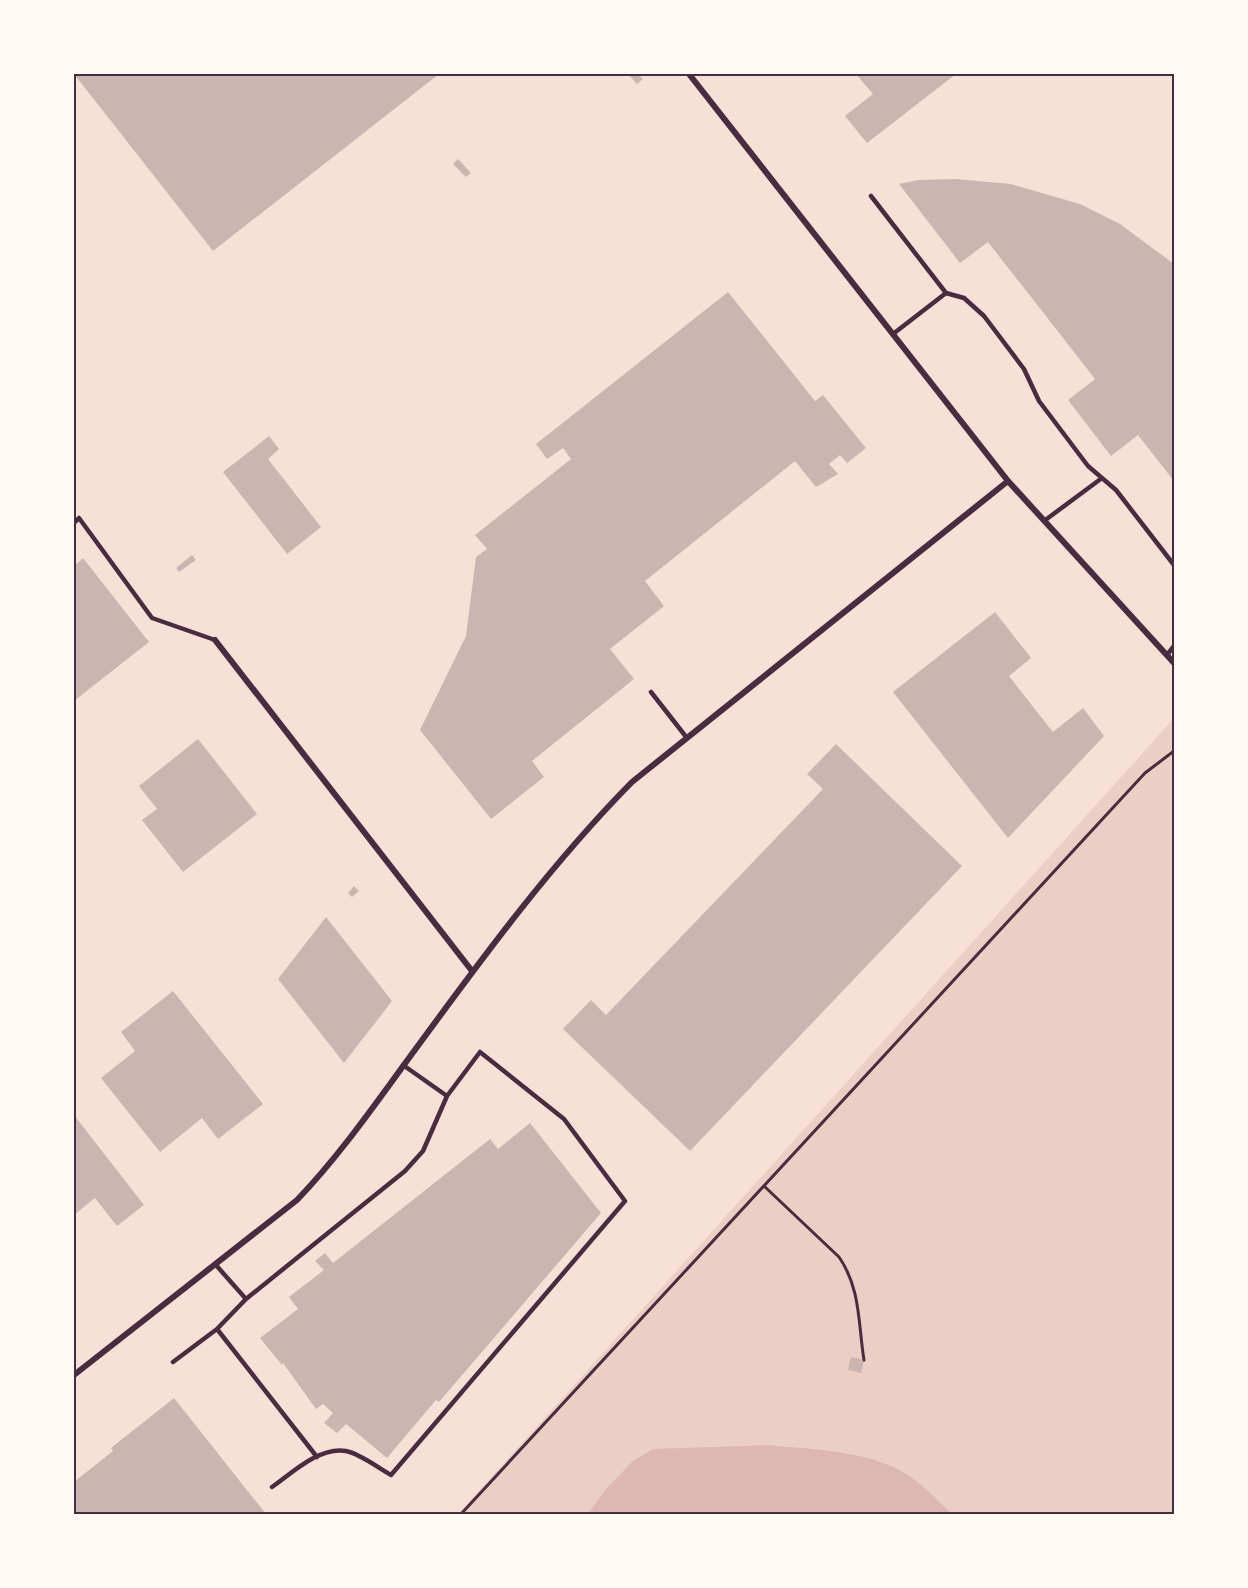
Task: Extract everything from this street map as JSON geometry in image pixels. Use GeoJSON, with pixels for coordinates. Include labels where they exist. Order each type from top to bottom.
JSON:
{"type":"FeatureCollection","features":[{"type":"Feature","properties":{"kind":"street"},"geometry":{"type":"LineString","coordinates":[[689,74],[1008,481],[1174,663]]}},
{"type":"Feature","properties":{"kind":"street"},"geometry":{"type":"LineString","coordinates":[[74,1375],[297,1200],[320,1176],[472,971],[588,827],[632,782],[1008,481]]}},
{"type":"Feature","properties":{"kind":"street"},"geometry":{"type":"LineString","coordinates":[[215,639],[472,971]]}},
{"type":"Feature","properties":{"kind":"lane"},"geometry":{"type":"LineString","coordinates":[[871,196],[946,293],[964,298],[984,316],[1024,369],[1039,401],[1088,466],[1116,490],[1174,565]]}},
{"type":"Feature","properties":{"kind":"lane"},"geometry":{"type":"LineString","coordinates":[[893,334],[946,293]]}},
{"type":"Feature","properties":{"kind":"lane"},"geometry":{"type":"LineString","coordinates":[[1044,521],[1102,478]]}},
{"type":"Feature","properties":{"kind":"lane"},"geometry":{"type":"LineString","coordinates":[[74,523],[79,518],[152,618],[215,639]]}},
{"type":"Feature","properties":{"kind":"lane"},"geometry":{"type":"LineString","coordinates":[[1167,655],[1174,646]]}},
{"type":"Feature","properties":{"kind":"lane"},"geometry":{"type":"LineString","coordinates":[[651,692],[687,738]]}},
{"type":"Feature","properties":{"kind":"lane"},"geometry":{"type":"LineString","coordinates":[[173,1362],[217,1329],[246,1299],[405,1171],[423,1151],[447,1096],[480,1052],[564,1119],[625,1201],[391,1475],[347,1451],[334,1451],[317,1457],[272,1487]]}},
{"type":"Feature","properties":{"kind":"lane"},"geometry":{"type":"LineString","coordinates":[[403,1065],[447,1096]]}},
{"type":"Feature","properties":{"kind":"lane"},"geometry":{"type":"LineString","coordinates":[[215,1264],[246,1299]]}},
{"type":"Feature","properties":{"kind":"lane"},"geometry":{"type":"LineString","coordinates":[[217,1329],[317,1457]]}},
{"type":"Feature","properties":{"kind":"path"},"geometry":{"type":"LineString","coordinates":[[461,1515],[1145,773],[1174,751]]}},
{"type":"Feature","properties":{"kind":"path"},"geometry":{"type":"LineString","coordinates":[[764,1186],[839,1257],[849,1271],[856,1290],[864,1360]]}},
{"type":"Feature","properties":{"kind":"shaded area"},"geometry":{"type":"Polygon","coordinates":[[[1174,718],[1174,1514],[458,1514],[1174,718]]]}},
{"type":"Feature","properties":{"kind":"shaded area"},"geometry":{"type":"Polygon","coordinates":[[[768,1445],[844,1453],[882,1463],[915,1480],[952,1514],[588,1514],[606,1489],[633,1461],[653,1449],[768,1445]]]}},
{"type":"Feature","properties":{"kind":"building"},"geometry":{"type":"Polygon","coordinates":[[[74,74],[439,74],[213,251],[74,74]]]}},
{"type":"Feature","properties":{"kind":"building"},"geometry":{"type":"Polygon","coordinates":[[[628,74],[638,74],[643,79],[637,84],[628,74]]]}},
{"type":"Feature","properties":{"kind":"building"},"geometry":{"type":"Polygon","coordinates":[[[856,74],[956,74],[867,143],[845,116],[873,94],[856,74]]]}},
{"type":"Feature","properties":{"kind":"building"},"geometry":{"type":"Polygon","coordinates":[[[458,159],[471,173],[466,177],[453,164],[458,159]]]}},
{"type":"Feature","properties":{"kind":"building"},"geometry":{"type":"Polygon","coordinates":[[[956,179],[1011,184],[1080,204],[1120,224],[1174,264],[1174,481],[1138,435],[1111,456],[1068,400],[1095,379],[988,242],[960,263],[899,184],[918,180],[956,179]]]}},
{"type":"Feature","properties":{"kind":"building"},"geometry":{"type":"Polygon","coordinates":[[[728,292],[815,401],[823,395],[866,448],[847,463],[840,455],[829,464],[838,474],[816,487],[795,461],[645,581],[664,606],[610,649],[634,679],[532,761],[544,777],[491,819],[420,730],[466,636],[476,557],[487,549],[475,535],[571,459],[563,448],[547,459],[536,444],[728,292]]]}},
{"type":"Feature","properties":{"kind":"building"},"geometry":{"type":"Polygon","coordinates":[[[269,436],[279,449],[268,459],[321,527],[287,554],[223,472],[269,436]]]}},
{"type":"Feature","properties":{"kind":"building"},"geometry":{"type":"Polygon","coordinates":[[[192,555],[196,560],[179,572],[176,568],[192,555]]]}},
{"type":"Feature","properties":{"kind":"building"},"geometry":{"type":"Polygon","coordinates":[[[83,558],[149,642],[74,701],[74,566],[83,558]]]}},
{"type":"Feature","properties":{"kind":"building"},"geometry":{"type":"Polygon","coordinates":[[[995,612],[1031,658],[1009,676],[1053,732],[1083,708],[1104,736],[1008,838],[893,692],[995,612]]]}},
{"type":"Feature","properties":{"kind":"building"},"geometry":{"type":"Polygon","coordinates":[[[198,739],[257,814],[183,872],[142,820],[157,809],[139,786],[198,739]]]}},
{"type":"Feature","properties":{"kind":"building"},"geometry":{"type":"Polygon","coordinates":[[[836,744],[962,866],[690,1151],[563,1029],[591,1000],[606,1015],[823,789],[807,774],[836,744]]]}},
{"type":"Feature","properties":{"kind":"building"},"geometry":{"type":"Polygon","coordinates":[[[354,886],[359,891],[352,897],[348,893],[354,886]]]}},
{"type":"Feature","properties":{"kind":"building"},"geometry":{"type":"Polygon","coordinates":[[[326,917],[392,1001],[344,1063],[278,979],[326,917]]]}},
{"type":"Feature","properties":{"kind":"building"},"geometry":{"type":"Polygon","coordinates":[[[173,991],[263,1104],[218,1139],[202,1118],[160,1152],[101,1078],[135,1051],[121,1032],[173,991]]]}},
{"type":"Feature","properties":{"kind":"building"},"geometry":{"type":"Polygon","coordinates":[[[74,1115],[144,1205],[117,1226],[95,1198],[74,1215],[74,1115]]]}},
{"type":"Feature","properties":{"kind":"building"},"geometry":{"type":"Polygon","coordinates":[[[530,1123],[601,1213],[439,1402],[436,1400],[387,1458],[346,1424],[337,1433],[324,1423],[333,1413],[323,1404],[316,1409],[283,1363],[282,1365],[260,1338],[298,1309],[289,1297],[324,1270],[315,1261],[325,1253],[333,1263],[490,1139],[498,1149],[530,1123]]]}},
{"type":"Feature","properties":{"kind":"building"},"geometry":{"type":"Polygon","coordinates":[[[851,1357],[864,1360],[861,1373],[848,1370],[851,1357]]]}},
{"type":"Feature","properties":{"kind":"building"},"geometry":{"type":"Polygon","coordinates":[[[174,1398],[266,1514],[74,1514],[74,1482],[113,1451],[111,1448],[174,1398]]]}}]}
